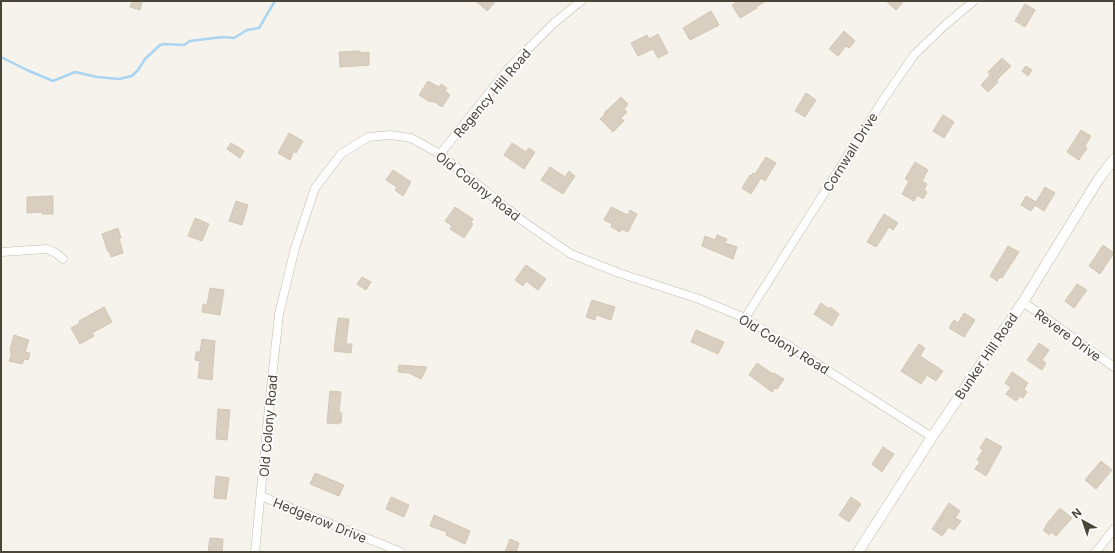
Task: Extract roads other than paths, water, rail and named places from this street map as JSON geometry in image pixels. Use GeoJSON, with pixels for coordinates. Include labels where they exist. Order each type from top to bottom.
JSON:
{"type":"FeatureCollection","features":[{"type":"Feature","properties":{"kind":"street","name":"Regency Hill Road"},"geometry":{"type":"LineString","coordinates":[[440,154],[509,68],[554,23],[581,1]]}},
{"type":"Feature","properties":{"kind":"street","name":"Cornwall Drive"},"geometry":{"type":"LineString","coordinates":[[745,318],[883,100],[914,55],[945,25],[974,1]]}},
{"type":"Feature","properties":{"kind":"street","name":"Old Colony Road"},"geometry":{"type":"LineString","coordinates":[[255,552],[279,314],[295,248],[315,188],[341,154],[368,137],[390,135],[411,138],[440,154],[524,222],[571,254],[619,273],[699,299],[745,318],[932,437]]}},
{"type":"Feature","properties":{"kind":"street","name":"Bunker Hill Road"},"geometry":{"type":"LineString","coordinates":[[858,552],[932,437],[1023,302],[1098,180],[1114,159]]}},
{"type":"Feature","properties":{"kind":"street"},"geometry":{"type":"LineString","coordinates":[[1,252],[47,249],[64,259]]}},
{"type":"Feature","properties":{"kind":"street","name":"Revere Drive"},"geometry":{"type":"LineString","coordinates":[[1023,302],[1114,367]]}},
{"type":"Feature","properties":{"kind":"street","name":"Hedgerow Drive"},"geometry":{"type":"LineString","coordinates":[[261,496],[402,552]]}},
{"type":"Feature","properties":{"kind":"street"},"geometry":{"type":"LineString","coordinates":[[1096,552],[1114,529]]}},
{"type":"Feature","properties":{"kind":"waterway"},"geometry":{"type":"LineString","coordinates":[[1,57],[53,81],[75,72],[97,77],[119,79],[132,76],[145,59],[160,45],[184,45],[190,41],[223,37],[234,38],[247,30],[259,28],[275,1]]}}]}
